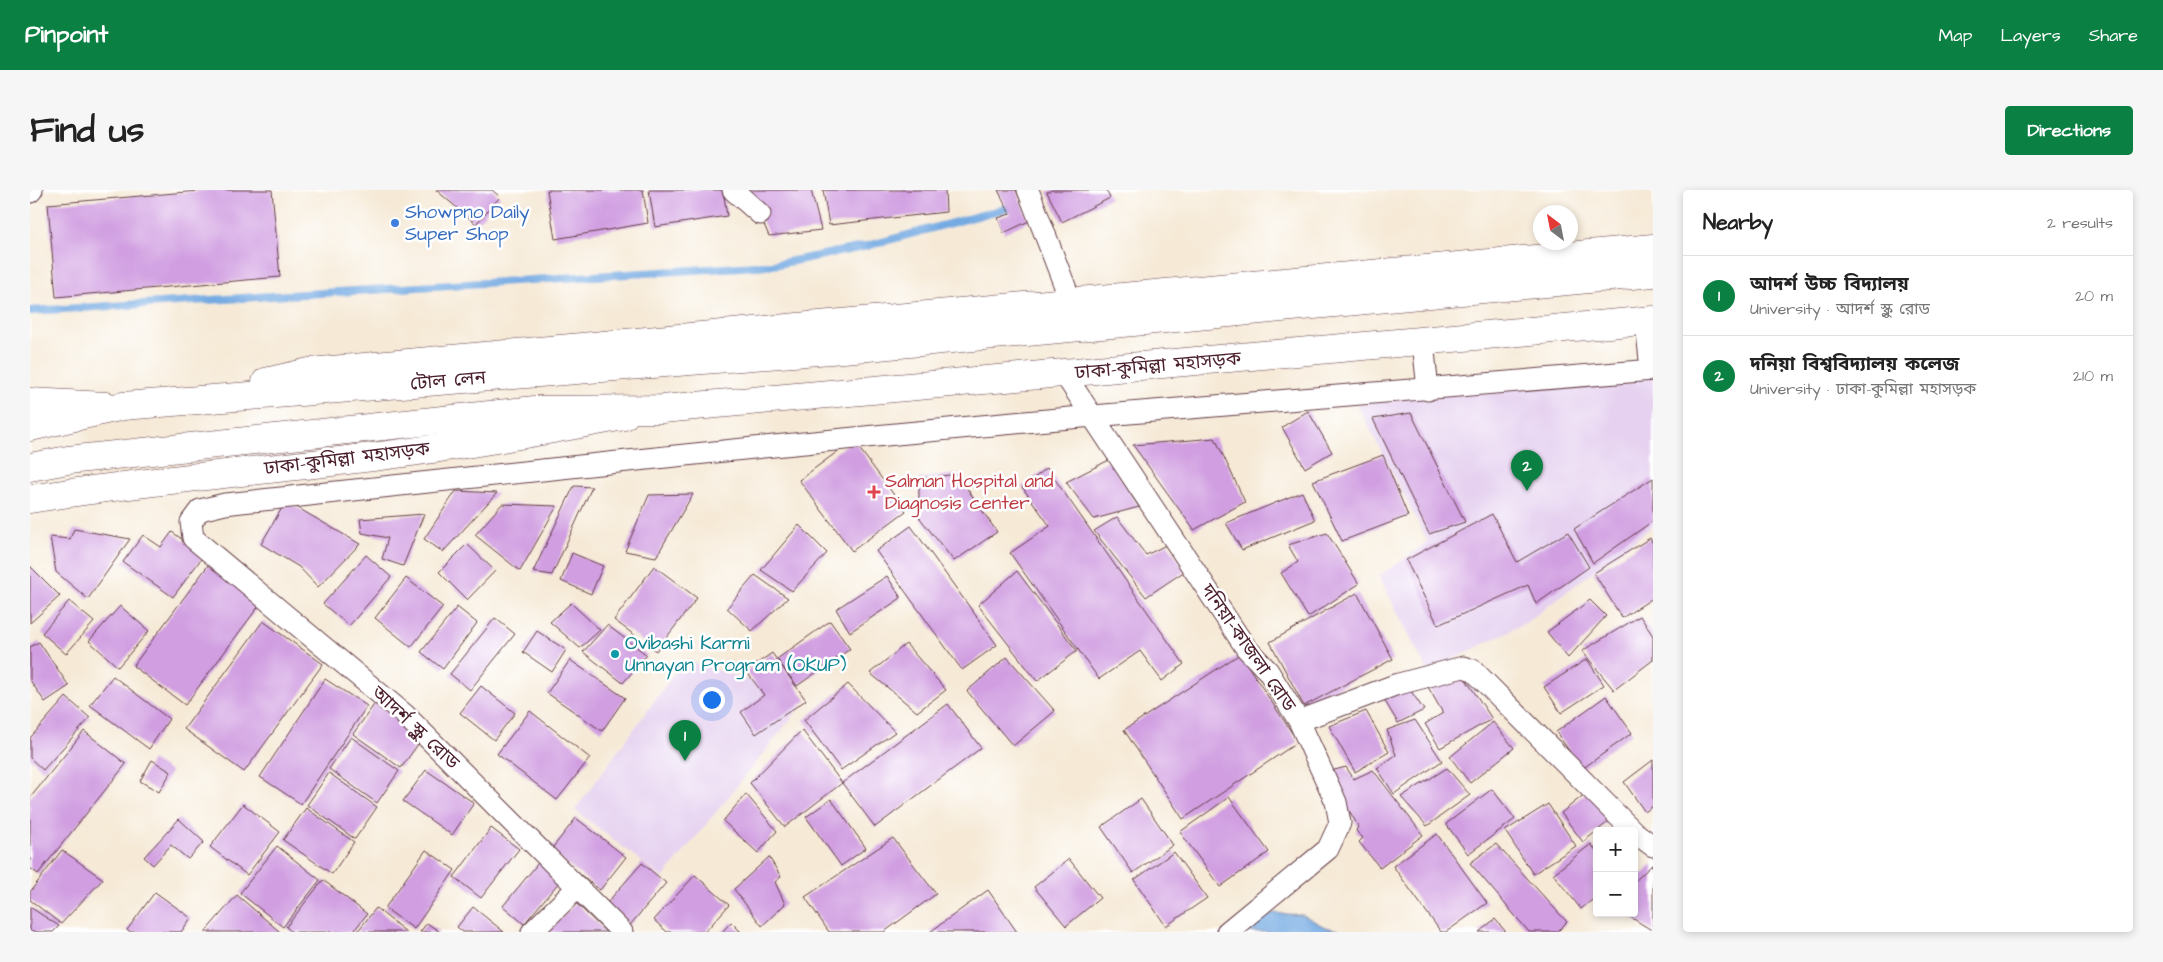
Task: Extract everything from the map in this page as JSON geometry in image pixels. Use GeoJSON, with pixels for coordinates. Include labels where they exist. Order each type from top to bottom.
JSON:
{"type":"FeatureCollection","features":[{"type":"Feature","properties":{"kind":"main road"},"geometry":{"type":"LineString","coordinates":[[168,403],[310,372],[1653,248]]}},
{"type":"Feature","properties":{"kind":"main road","name":"টোল লেন"},"geometry":{"type":"LineString","coordinates":[[30,427],[124,406],[868,347],[1653,273]]}},
{"type":"Feature","properties":{"kind":"main road","name":"ঢাকা–কুমিল্লা মহাসড়ক"},"geometry":{"type":"LineString","coordinates":[[30,467],[68,460],[534,410],[662,409],[1065,375],[1649,321]]}},
{"type":"Feature","properties":{"kind":"main road"},"geometry":{"type":"LineString","coordinates":[[30,402],[124,406]]}},
{"type":"Feature","properties":{"kind":"main road"},"geometry":{"type":"LineString","coordinates":[[30,408],[124,406]]}},
{"type":"Feature","properties":{"kind":"main road","name":"ঢাকা–কুমিল্লা মহাসড়ক"},"geometry":{"type":"LineString","coordinates":[[30,499],[112,485],[390,455],[528,434],[662,409]]}},
{"type":"Feature","properties":{"kind":"street"},"geometry":{"type":"LineString","coordinates":[[733,190],[760,214]]}},
{"type":"Feature","properties":{"kind":"street"},"geometry":{"type":"LineString","coordinates":[[1031,199],[1071,302]]}},
{"type":"Feature","properties":{"kind":"street"},"geometry":{"type":"LineString","coordinates":[[1093,416],[1428,390],[1652,370],[1649,321]]}},
{"type":"Feature","properties":{"kind":"street"},"geometry":{"type":"LineString","coordinates":[[1423,342],[1428,390]]}},
{"type":"Feature","properties":{"kind":"street","name":"দনিয়া-কাজলা রোড"},"geometry":{"type":"LineString","coordinates":[[1065,375],[1246,648],[1268,671],[1299,721],[1336,802],[1340,823],[1328,849],[1227,932]]}},
{"type":"Feature","properties":{"kind":"street","name":"আদর্শ স্কুল রোড"},"geometry":{"type":"LineString","coordinates":[[622,932],[404,714],[193,538],[191,522],[200,510],[225,504],[655,458],[1093,416]]}},
{"type":"Feature","properties":{"kind":"street"},"geometry":{"type":"LineString","coordinates":[[1299,721],[1396,685],[1463,667],[1473,670],[1628,827]]}},
{"type":"Feature","properties":{"kind":"street"},"geometry":{"type":"LineString","coordinates":[[1638,836],[1653,846]]}},
{"type":"Feature","properties":{"kind":"street"},"geometry":{"type":"LineString","coordinates":[[532,932],[577,888]]}},
{"type":"Feature","properties":{"kind":"shaded area"},"geometry":{"type":"Polygon","coordinates":[[[1653,371],[1653,526],[1527,622],[1428,672],[1379,576],[1428,542],[1357,404],[1653,371]]]}},
{"type":"Feature","properties":{"kind":"shaded area"},"geometry":{"type":"Polygon","coordinates":[[[685,659],[806,700],[663,878],[575,810],[685,659]]]}},
{"type":"Feature","properties":{"kind":"water"},"geometry":{"type":"Polygon","coordinates":[[[1273,913],[1303,915],[1325,927],[1349,932],[1243,932],[1259,919],[1273,913]]]}},
{"type":"Feature","properties":{"kind":"building"},"geometry":{"type":"Polygon","coordinates":[[[210,190],[272,190],[280,277],[56,297],[48,204],[210,190]]]}},
{"type":"Feature","properties":{"kind":"building"},"geometry":{"type":"Polygon","coordinates":[[[436,190],[492,190],[500,197],[476,224],[436,190]]]}},
{"type":"Feature","properties":{"kind":"building"},"geometry":{"type":"Polygon","coordinates":[[[547,190],[643,190],[648,223],[555,239],[547,190]]]}},
{"type":"Feature","properties":{"kind":"building"},"geometry":{"type":"Polygon","coordinates":[[[649,190],[723,190],[727,216],[655,227],[649,190]]]}},
{"type":"Feature","properties":{"kind":"building"},"geometry":{"type":"Polygon","coordinates":[[[749,190],[811,190],[821,230],[769,236],[749,190]]]}},
{"type":"Feature","properties":{"kind":"building"},"geometry":{"type":"Polygon","coordinates":[[[823,190],[945,190],[946,212],[829,225],[823,190]]]}},
{"type":"Feature","properties":{"kind":"building"},"geometry":{"type":"Polygon","coordinates":[[[998,190],[1016,190],[1029,221],[1004,233],[998,218],[1010,214],[998,190]]]}},
{"type":"Feature","properties":{"kind":"building"},"geometry":{"type":"Polygon","coordinates":[[[1052,190],[1106,190],[1110,198],[1062,222],[1047,192],[1052,190]]]}},
{"type":"Feature","properties":{"kind":"building"},"geometry":{"type":"Polygon","coordinates":[[[1308,411],[1332,452],[1305,468],[1282,427],[1308,411]]]}},
{"type":"Feature","properties":{"kind":"building"},"geometry":{"type":"Polygon","coordinates":[[[1411,413],[1465,522],[1429,534],[1373,419],[1411,413]]]}},
{"type":"Feature","properties":{"kind":"building"},"geometry":{"type":"Polygon","coordinates":[[[1215,438],[1245,502],[1194,530],[1133,445],[1215,438]]]}},
{"type":"Feature","properties":{"kind":"building"},"geometry":{"type":"Polygon","coordinates":[[[853,440],[906,511],[852,551],[799,480],[853,440]]]}},
{"type":"Feature","properties":{"kind":"building"},"geometry":{"type":"Polygon","coordinates":[[[1383,455],[1408,516],[1342,541],[1313,481],[1383,455]]]}},
{"type":"Feature","properties":{"kind":"building"},"geometry":{"type":"Polygon","coordinates":[[[1109,460],[1139,507],[1094,519],[1066,482],[1109,460]]]}},
{"type":"Feature","properties":{"kind":"building"},"geometry":{"type":"Polygon","coordinates":[[[1047,468],[1184,664],[1162,681],[1140,651],[1099,679],[1010,553],[1050,526],[1022,487],[1047,468]]]}},
{"type":"Feature","properties":{"kind":"building"},"geometry":{"type":"Polygon","coordinates":[[[957,474],[997,532],[954,561],[919,517],[919,479],[957,474]]]}},
{"type":"Feature","properties":{"kind":"building"},"geometry":{"type":"Polygon","coordinates":[[[1653,478],[1653,521],[1593,563],[1574,529],[1653,478]]]}},
{"type":"Feature","properties":{"kind":"building"},"geometry":{"type":"Polygon","coordinates":[[[574,486],[592,487],[552,575],[533,572],[574,486]]]}},
{"type":"Feature","properties":{"kind":"building"},"geometry":{"type":"Polygon","coordinates":[[[456,491],[497,493],[443,552],[424,539],[456,491]]]}},
{"type":"Feature","properties":{"kind":"building"},"geometry":{"type":"Polygon","coordinates":[[[1302,492],[1315,520],[1242,550],[1226,523],[1302,492]]]}},
{"type":"Feature","properties":{"kind":"building"},"geometry":{"type":"Polygon","coordinates":[[[693,494],[656,557],[625,551],[649,495],[693,494]]]}},
{"type":"Feature","properties":{"kind":"building"},"geometry":{"type":"Polygon","coordinates":[[[286,501],[360,544],[318,587],[299,567],[261,544],[286,501]]]}},
{"type":"Feature","properties":{"kind":"building"},"geometry":{"type":"Polygon","coordinates":[[[502,504],[557,506],[520,571],[475,535],[502,504]]]}},
{"type":"Feature","properties":{"kind":"building"},"geometry":{"type":"Polygon","coordinates":[[[424,514],[403,566],[382,559],[388,538],[362,533],[360,519],[424,514]]]}},
{"type":"Feature","properties":{"kind":"building"},"geometry":{"type":"Polygon","coordinates":[[[1492,514],[1517,562],[1568,532],[1589,567],[1536,604],[1528,585],[1438,625],[1406,560],[1492,514]]]}},
{"type":"Feature","properties":{"kind":"building"},"geometry":{"type":"Polygon","coordinates":[[[1117,517],[1146,555],[1168,544],[1185,571],[1146,597],[1094,531],[1117,517]]]}},
{"type":"Feature","properties":{"kind":"building"},"geometry":{"type":"Polygon","coordinates":[[[799,525],[827,553],[792,591],[761,570],[799,525]]]}},
{"type":"Feature","properties":{"kind":"building"},"geometry":{"type":"Polygon","coordinates":[[[911,526],[997,645],[962,670],[876,551],[911,526]]]}},
{"type":"Feature","properties":{"kind":"building"},"geometry":{"type":"Polygon","coordinates":[[[74,529],[130,539],[88,599],[56,572],[50,537],[70,539],[74,529]]]}},
{"type":"Feature","properties":{"kind":"building"},"geometry":{"type":"Polygon","coordinates":[[[172,532],[204,555],[173,597],[123,562],[143,535],[161,547],[172,532]]]}},
{"type":"Feature","properties":{"kind":"building"},"geometry":{"type":"Polygon","coordinates":[[[1327,533],[1359,584],[1308,617],[1281,573],[1298,562],[1288,545],[1327,533]]]}},
{"type":"Feature","properties":{"kind":"building"},"geometry":{"type":"Polygon","coordinates":[[[1650,538],[1653,544],[1653,598],[1622,618],[1594,573],[1650,538]]]}},
{"type":"Feature","properties":{"kind":"building"},"geometry":{"type":"Polygon","coordinates":[[[467,544],[495,571],[467,600],[439,572],[467,544]]]}},
{"type":"Feature","properties":{"kind":"building"},"geometry":{"type":"Polygon","coordinates":[[[572,553],[603,566],[591,594],[561,581],[572,553]]]}},
{"type":"Feature","properties":{"kind":"building"},"geometry":{"type":"Polygon","coordinates":[[[366,555],[391,577],[349,626],[323,604],[366,555]]]}},
{"type":"Feature","properties":{"kind":"building"},"geometry":{"type":"Polygon","coordinates":[[[215,556],[267,595],[185,705],[133,666],[215,556]]]}},
{"type":"Feature","properties":{"kind":"building"},"geometry":{"type":"Polygon","coordinates":[[[30,566],[60,596],[30,623],[30,566]]]}},
{"type":"Feature","properties":{"kind":"building"},"geometry":{"type":"Polygon","coordinates":[[[654,566],[697,598],[656,651],[614,620],[654,566]]]}},
{"type":"Feature","properties":{"kind":"building"},"geometry":{"type":"Polygon","coordinates":[[[1017,571],[1077,651],[1037,681],[978,605],[1017,571]]]}},
{"type":"Feature","properties":{"kind":"building"},"geometry":{"type":"Polygon","coordinates":[[[755,575],[788,598],[752,631],[727,608],[755,575]]]}},
{"type":"Feature","properties":{"kind":"building"},"geometry":{"type":"Polygon","coordinates":[[[887,576],[901,598],[850,632],[836,609],[887,576]]]}},
{"type":"Feature","properties":{"kind":"building"},"geometry":{"type":"Polygon","coordinates":[[[406,578],[443,607],[411,647],[375,618],[406,578]]]}},
{"type":"Feature","properties":{"kind":"building"},"geometry":{"type":"Polygon","coordinates":[[[1357,593],[1393,659],[1304,706],[1270,642],[1357,593]]]}},
{"type":"Feature","properties":{"kind":"building"},"geometry":{"type":"Polygon","coordinates":[[[1590,600],[1606,616],[1568,658],[1547,632],[1590,600]]]}},
{"type":"Feature","properties":{"kind":"building"},"geometry":{"type":"Polygon","coordinates":[[[69,601],[94,622],[66,654],[42,633],[69,601]]]}},
{"type":"Feature","properties":{"kind":"building"},"geometry":{"type":"Polygon","coordinates":[[[571,603],[600,630],[580,648],[550,622],[571,603]]]}},
{"type":"Feature","properties":{"kind":"building"},"geometry":{"type":"Polygon","coordinates":[[[120,606],[149,631],[118,667],[89,641],[120,606]]]}},
{"type":"Feature","properties":{"kind":"building"},"geometry":{"type":"Polygon","coordinates":[[[457,607],[477,623],[443,669],[421,652],[457,607]]]}},
{"type":"Feature","properties":{"kind":"building"},"geometry":{"type":"Polygon","coordinates":[[[1640,616],[1653,636],[1653,660],[1614,690],[1582,651],[1640,616]]]}},
{"type":"Feature","properties":{"kind":"building"},"geometry":{"type":"Polygon","coordinates":[[[495,618],[515,634],[470,690],[450,674],[495,618]]]}},
{"type":"Feature","properties":{"kind":"building"},"geometry":{"type":"Polygon","coordinates":[[[263,621],[323,664],[244,772],[184,729],[263,621]]]}},
{"type":"Feature","properties":{"kind":"building"},"geometry":{"type":"Polygon","coordinates":[[[830,621],[850,649],[797,686],[777,659],[830,621]]]}},
{"type":"Feature","properties":{"kind":"building","name":"Ovibashi Karmi Unnayan Program (OKUP)"},"geometry":{"type":"Polygon","coordinates":[[[607,625],[647,655],[623,683],[583,652],[607,625]]]}},
{"type":"Feature","properties":{"kind":"building"},"geometry":{"type":"Polygon","coordinates":[[[537,631],[566,650],[552,672],[523,652],[537,631]]]}},
{"type":"Feature","properties":{"kind":"building"},"geometry":{"type":"Polygon","coordinates":[[[39,642],[69,686],[45,702],[30,680],[30,647],[39,642]]]}},
{"type":"Feature","properties":{"kind":"building"},"geometry":{"type":"Polygon","coordinates":[[[906,644],[946,690],[917,712],[870,673],[906,644]]]}},
{"type":"Feature","properties":{"kind":"building"},"geometry":{"type":"Polygon","coordinates":[[[772,653],[806,700],[756,734],[741,712],[764,695],[746,671],[772,653]]]}},
{"type":"Feature","properties":{"kind":"building"},"geometry":{"type":"Polygon","coordinates":[[[1240,654],[1298,742],[1183,819],[1124,730],[1240,654]]]}},
{"type":"Feature","properties":{"kind":"building"},"geometry":{"type":"Polygon","coordinates":[[[1007,657],[1055,711],[1013,746],[967,691],[1007,657]]]}},
{"type":"Feature","properties":{"kind":"building"},"geometry":{"type":"Polygon","coordinates":[[[1587,659],[1604,685],[1561,713],[1544,687],[1587,659]]]}},
{"type":"Feature","properties":{"kind":"building"},"geometry":{"type":"Polygon","coordinates":[[[570,660],[625,698],[602,731],[547,693],[570,660]]]}},
{"type":"Feature","properties":{"kind":"building"},"geometry":{"type":"Polygon","coordinates":[[[1461,672],[1492,719],[1440,748],[1425,724],[1443,713],[1428,687],[1461,672]]]}},
{"type":"Feature","properties":{"kind":"building"},"geometry":{"type":"Polygon","coordinates":[[[113,676],[169,719],[149,749],[90,705],[113,676]]]}},
{"type":"Feature","properties":{"kind":"building"},"geometry":{"type":"Polygon","coordinates":[[[325,679],[367,706],[301,804],[260,777],[325,679]]]}},
{"type":"Feature","properties":{"kind":"building"},"geometry":{"type":"Polygon","coordinates":[[[848,684],[895,732],[841,770],[804,720],[848,684]]]}},
{"type":"Feature","properties":{"kind":"building"},"geometry":{"type":"Polygon","coordinates":[[[481,686],[515,713],[494,740],[460,713],[481,686]]]}},
{"type":"Feature","properties":{"kind":"building"},"geometry":{"type":"Polygon","coordinates":[[[1408,687],[1424,710],[1398,723],[1383,698],[1408,687]]]}},
{"type":"Feature","properties":{"kind":"building"},"geometry":{"type":"Polygon","coordinates":[[[1606,696],[1632,733],[1582,769],[1556,732],[1606,696]]]}},
{"type":"Feature","properties":{"kind":"building"},"geometry":{"type":"Polygon","coordinates":[[[66,697],[90,718],[43,770],[30,758],[30,738],[66,697]]]}},
{"type":"Feature","properties":{"kind":"building"},"geometry":{"type":"Polygon","coordinates":[[[376,702],[424,736],[401,768],[353,734],[376,702]]]}},
{"type":"Feature","properties":{"kind":"building"},"geometry":{"type":"Polygon","coordinates":[[[948,704],[981,748],[875,827],[842,783],[948,704]]]}},
{"type":"Feature","properties":{"kind":"building"},"geometry":{"type":"Polygon","coordinates":[[[530,711],[590,758],[557,800],[497,754],[530,711]]]}},
{"type":"Feature","properties":{"kind":"building"},"geometry":{"type":"Polygon","coordinates":[[[1366,711],[1389,752],[1355,772],[1329,726],[1366,711]]]}},
{"type":"Feature","properties":{"kind":"building"},"geometry":{"type":"Polygon","coordinates":[[[1415,720],[1442,761],[1394,794],[1377,768],[1396,755],[1387,730],[1415,720]]]}},
{"type":"Feature","properties":{"kind":"building"},"geometry":{"type":"Polygon","coordinates":[[[1493,722],[1514,748],[1470,783],[1450,757],[1493,722]]]}},
{"type":"Feature","properties":{"kind":"building"},"geometry":{"type":"Polygon","coordinates":[[[802,730],[842,783],[785,827],[750,783],[802,730]]]}},
{"type":"Feature","properties":{"kind":"building"},"geometry":{"type":"Polygon","coordinates":[[[84,731],[126,764],[38,874],[30,868],[30,798],[84,731]]]}},
{"type":"Feature","properties":{"kind":"building"},"geometry":{"type":"Polygon","coordinates":[[[351,737],[399,771],[377,803],[329,769],[351,737]]]}},
{"type":"Feature","properties":{"kind":"building"},"geometry":{"type":"Polygon","coordinates":[[[152,760],[171,772],[159,792],[140,781],[152,760]]]}},
{"type":"Feature","properties":{"kind":"building"},"geometry":{"type":"Polygon","coordinates":[[[1653,760],[1653,806],[1645,812],[1624,782],[1653,760]]]}},
{"type":"Feature","properties":{"kind":"building"},"geometry":{"type":"Polygon","coordinates":[[[1346,767],[1354,779],[1373,770],[1423,835],[1380,868],[1359,842],[1363,838],[1356,831],[1358,826],[1327,772],[1346,767]]]}},
{"type":"Feature","properties":{"kind":"building"},"geometry":{"type":"Polygon","coordinates":[[[1447,768],[1470,795],[1427,826],[1401,797],[1447,768]]]}},
{"type":"Feature","properties":{"kind":"building"},"geometry":{"type":"Polygon","coordinates":[[[426,770],[474,803],[452,835],[403,801],[426,770]]]}},
{"type":"Feature","properties":{"kind":"building"},"geometry":{"type":"Polygon","coordinates":[[[329,773],[377,807],[355,839],[307,805],[329,773]]]}},
{"type":"Feature","properties":{"kind":"building"},"geometry":{"type":"Polygon","coordinates":[[[1492,789],[1515,819],[1468,854],[1446,824],[1492,789]]]}},
{"type":"Feature","properties":{"kind":"building"},"geometry":{"type":"Polygon","coordinates":[[[1590,790],[1613,818],[1602,827],[1593,827],[1593,834],[1583,842],[1561,813],[1590,790]]]}},
{"type":"Feature","properties":{"kind":"building"},"geometry":{"type":"Polygon","coordinates":[[[746,794],[777,831],[758,853],[723,821],[746,794]]]}},
{"type":"Feature","properties":{"kind":"building"},"geometry":{"type":"Polygon","coordinates":[[[1229,797],[1269,852],[1220,887],[1180,832],[1229,797]]]}},
{"type":"Feature","properties":{"kind":"building"},"geometry":{"type":"Polygon","coordinates":[[[831,799],[866,848],[841,866],[806,817],[831,799]]]}},
{"type":"Feature","properties":{"kind":"building"},"geometry":{"type":"Polygon","coordinates":[[[1141,799],[1173,845],[1133,873],[1101,827],[1141,799]]]}},
{"type":"Feature","properties":{"kind":"building"},"geometry":{"type":"Polygon","coordinates":[[[243,804],[280,832],[247,875],[210,847],[243,804]]]}},
{"type":"Feature","properties":{"kind":"building"},"geometry":{"type":"Polygon","coordinates":[[[1548,804],[1576,846],[1533,874],[1505,831],[1548,804]]]}},
{"type":"Feature","properties":{"kind":"building"},"geometry":{"type":"Polygon","coordinates":[[[306,808],[354,842],[332,874],[283,840],[306,808]]]}},
{"type":"Feature","properties":{"kind":"building"},"geometry":{"type":"Polygon","coordinates":[[[576,818],[626,857],[600,890],[550,851],[576,818]]]}},
{"type":"Feature","properties":{"kind":"building"},"geometry":{"type":"Polygon","coordinates":[[[179,819],[204,842],[188,859],[171,845],[153,865],[144,857],[179,819]]]}},
{"type":"Feature","properties":{"kind":"building"},"geometry":{"type":"Polygon","coordinates":[[[491,828],[519,849],[481,898],[454,877],[491,828]]]}},
{"type":"Feature","properties":{"kind":"building"},"geometry":{"type":"Polygon","coordinates":[[[1437,834],[1487,903],[1446,932],[1441,932],[1393,866],[1437,834]]]}},
{"type":"Feature","properties":{"kind":"building"},"geometry":{"type":"Polygon","coordinates":[[[893,838],[936,894],[884,932],[829,932],[805,897],[893,838]]]}},
{"type":"Feature","properties":{"kind":"building"},"geometry":{"type":"Polygon","coordinates":[[[1496,844],[1567,922],[1557,932],[1529,932],[1470,863],[1496,844]]]}},
{"type":"Feature","properties":{"kind":"building"},"geometry":{"type":"Polygon","coordinates":[[[1591,844],[1593,847],[1593,899],[1581,909],[1553,874],[1591,844]]]}},
{"type":"Feature","properties":{"kind":"building"},"geometry":{"type":"Polygon","coordinates":[[[277,846],[320,880],[283,927],[240,893],[277,846]]]}},
{"type":"Feature","properties":{"kind":"building"},"geometry":{"type":"Polygon","coordinates":[[[62,850],[103,879],[61,924],[30,900],[30,892],[62,850]]]}},
{"type":"Feature","properties":{"kind":"building"},"geometry":{"type":"Polygon","coordinates":[[[426,850],[455,870],[414,929],[385,908],[426,850]]]}},
{"type":"Feature","properties":{"kind":"building"},"geometry":{"type":"Polygon","coordinates":[[[1174,852],[1207,898],[1166,926],[1134,880],[1174,852]]]}},
{"type":"Feature","properties":{"kind":"building"},"geometry":{"type":"Polygon","coordinates":[[[543,857],[565,875],[524,924],[503,906],[543,857]]]}},
{"type":"Feature","properties":{"kind":"building"},"geometry":{"type":"Polygon","coordinates":[[[769,857],[781,877],[775,882],[785,904],[762,926],[734,889],[769,857]]]}},
{"type":"Feature","properties":{"kind":"building"},"geometry":{"type":"Polygon","coordinates":[[[1069,859],[1100,898],[1066,926],[1034,887],[1069,859]]]}},
{"type":"Feature","properties":{"kind":"building"},"geometry":{"type":"Polygon","coordinates":[[[642,863],[666,883],[630,925],[606,904],[642,863]]]}},
{"type":"Feature","properties":{"kind":"building"},"geometry":{"type":"Polygon","coordinates":[[[1653,864],[1653,931],[1630,917],[1638,917],[1638,878],[1653,864]]]}},
{"type":"Feature","properties":{"kind":"building"},"geometry":{"type":"Polygon","coordinates":[[[695,875],[729,905],[705,932],[667,932],[654,920],[695,875]]]}},
{"type":"Feature","properties":{"kind":"building"},"geometry":{"type":"Polygon","coordinates":[[[323,880],[367,914],[353,932],[292,932],[286,927],[323,880]]]}},
{"type":"Feature","properties":{"kind":"building"},"geometry":{"type":"Polygon","coordinates":[[[988,890],[1017,932],[930,932],[988,890]]]}},
{"type":"Feature","properties":{"kind":"building"},"geometry":{"type":"Polygon","coordinates":[[[155,892],[191,918],[181,932],[129,932],[127,930],[155,892]]]}},
{"type":"Feature","properties":{"kind":"building"},"geometry":{"type":"Polygon","coordinates":[[[237,895],[280,932],[205,932],[237,895]]]}},
{"type":"Feature","properties":{"kind":"building"},"geometry":{"type":"Polygon","coordinates":[[[576,903],[606,932],[548,932],[576,903]]]}},
{"type":"Feature","properties":{"kind":"building"},"geometry":{"type":"Polygon","coordinates":[[[30,907],[59,926],[53,932],[30,932],[30,907]]]}},
{"type":"Feature","properties":{"kind":"building"},"geometry":{"type":"Polygon","coordinates":[[[473,907],[504,932],[463,932],[457,927],[473,907]]]}},
{"type":"Feature","properties":{"kind":"building"},"geometry":{"type":"Polygon","coordinates":[[[376,908],[406,932],[357,932],[376,908]]]}},
{"type":"Feature","properties":{"kind":"building"},"geometry":{"type":"Polygon","coordinates":[[[1495,919],[1506,932],[1479,932],[1495,919]]]}},
{"type":"Feature","properties":{"kind":"building"},"geometry":{"type":"Polygon","coordinates":[[[731,922],[741,932],[722,932],[731,922]]]}},
{"type":"Feature","properties":{"kind":"building"},"geometry":{"type":"Polygon","coordinates":[[[427,923],[440,932],[420,932],[427,923]]]}},
{"type":"Feature","properties":{"kind":"waterway"},"geometry":{"type":"LineString","coordinates":[[30,311],[773,265],[863,247],[1016,204]]}},
{"type":"Feature","properties":{"kind":"place","name":"Showpno Daily Super Shop"},"geometry":{"type":"Point","coordinates":[395,223]}},
{"type":"Feature","properties":{"kind":"place","name":"দনিয়া বিশ্ববিদ্যালয় কলেজ"},"geometry":{"type":"Point","coordinates":[1527,491]}},
{"type":"Feature","properties":{"kind":"place","name":"Salman Hospital and Diagnosis center"},"geometry":{"type":"Point","coordinates":[874,492]}},
{"type":"Feature","properties":{"kind":"place","name":"Ovibashi Karmi Unnayan Program (OKUP)"},"geometry":{"type":"Point","coordinates":[615,654]}},
{"type":"Feature","properties":{"kind":"place","name":"আদর্শ উচ্চ বিদ্যালয়"},"geometry":{"type":"Point","coordinates":[685,761]}}]}
